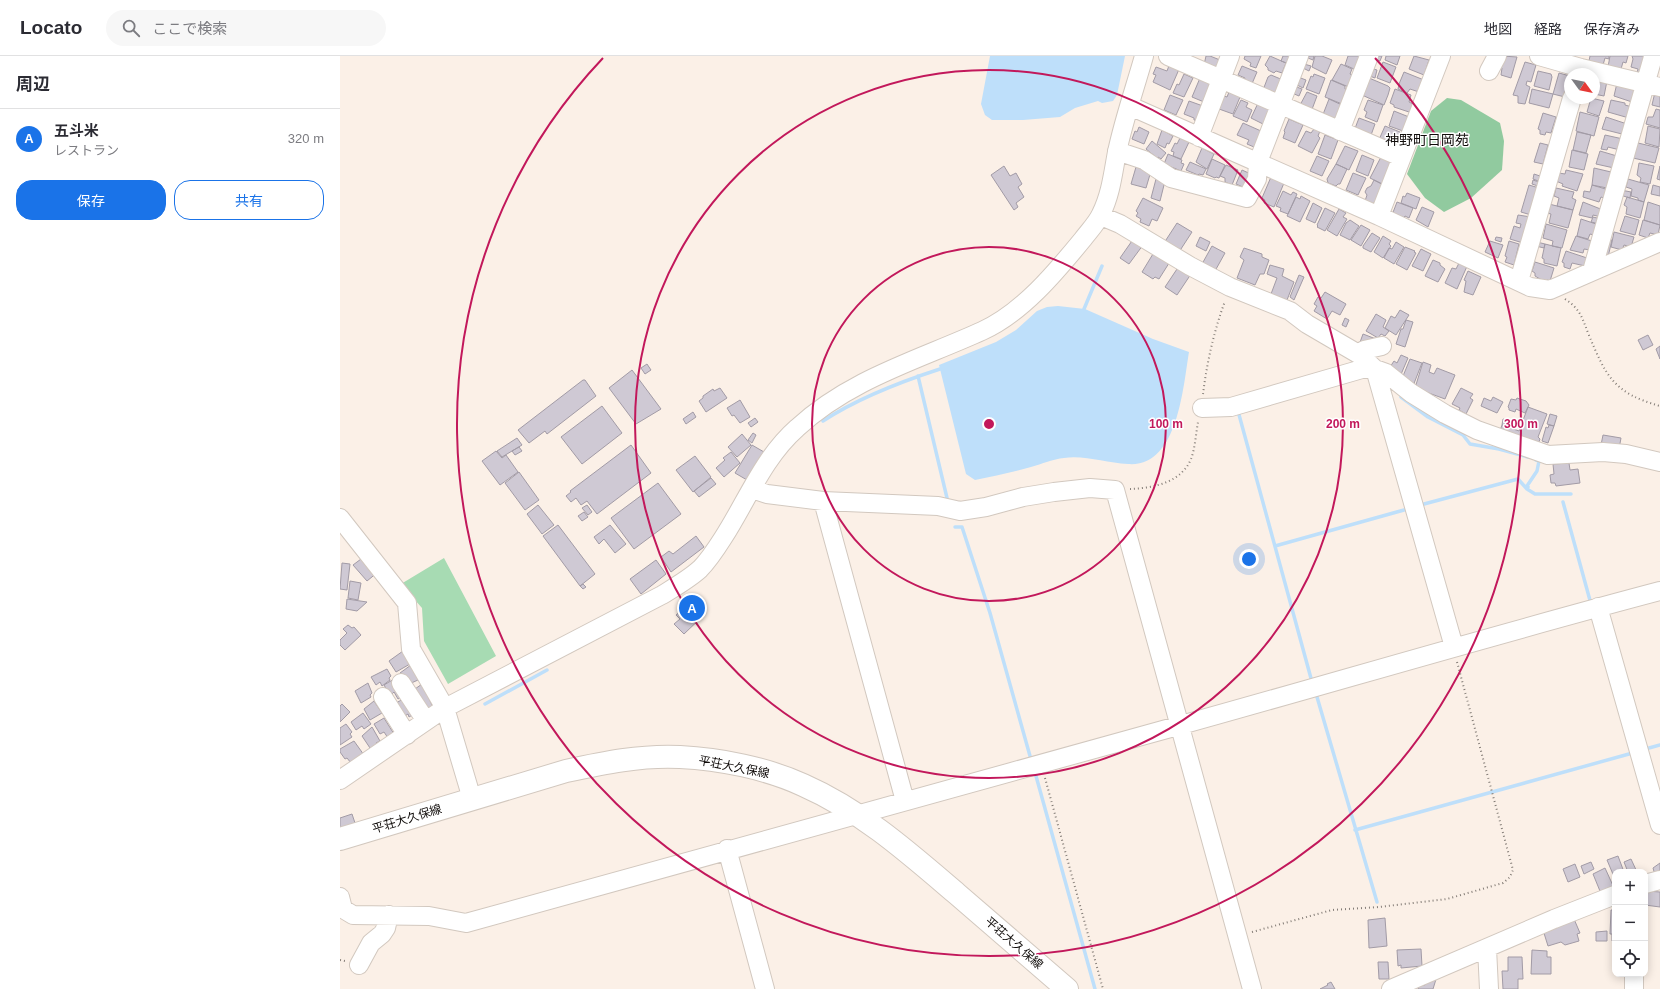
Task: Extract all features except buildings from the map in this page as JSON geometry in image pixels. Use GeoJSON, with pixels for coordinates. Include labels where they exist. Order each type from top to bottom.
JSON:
{"type":"FeatureCollection","features":[{"type":"Feature","properties":{"kind":"main road","name":"平荘大久保線"},"geometry":{"type":"LineString","coordinates":[[340,840],[566,771],[603,763],[638,758],[679,757],[707,760],[762,770],[802,784],[857,814],[885,833],[1067,989]]}},
{"type":"Feature","properties":{"kind":"street"},"geometry":{"type":"LineString","coordinates":[[340,780],[445,708],[657,597],[686,580],[699,570],[710,558],[766,463],[778,447],[825,404],[843,392],[875,376],[984,330],[1004,318],[1032,296],[1063,264],[1101,216],[1111,188],[1117,151],[1144,56]]}},
{"type":"Feature","properties":{"kind":"street"},"geometry":{"type":"LineString","coordinates":[[1168,56],[1401,157]]}},
{"type":"Feature","properties":{"kind":"street"},"geometry":{"type":"LineString","coordinates":[[1200,137],[1230,56]]}},
{"type":"Feature","properties":{"kind":"street"},"geometry":{"type":"LineString","coordinates":[[1117,151],[1144,160],[1171,178],[1247,198],[1257,179],[1258,162],[1299,56]]}},
{"type":"Feature","properties":{"kind":"street"},"geometry":{"type":"LineString","coordinates":[[1340,131],[1369,56]]}},
{"type":"Feature","properties":{"kind":"street"},"geometry":{"type":"LineString","coordinates":[[1379,216],[1440,56]]}},
{"type":"Feature","properties":{"kind":"street"},"geometry":{"type":"LineString","coordinates":[[1538,56],[1572,68]]}},
{"type":"Feature","properties":{"kind":"street"},"geometry":{"type":"LineString","coordinates":[[1592,271],[1653,85],[1653,56]]}},
{"type":"Feature","properties":{"kind":"street"},"geometry":{"type":"LineString","coordinates":[[1600,75],[1653,85]]}},
{"type":"Feature","properties":{"kind":"street"},"geometry":{"type":"LineString","coordinates":[[1519,281],[1570,104]]}},
{"type":"Feature","properties":{"kind":"street"},"geometry":{"type":"LineString","coordinates":[[1130,106],[1379,216],[1530,287],[1550,290],[1660,242]]}},
{"type":"Feature","properties":{"kind":"street"},"geometry":{"type":"LineString","coordinates":[[1101,216],[1120,224],[1190,266],[1230,287],[1290,311],[1308,324],[1360,355],[1375,369],[1454,647]]}},
{"type":"Feature","properties":{"kind":"street"},"geometry":{"type":"LineString","coordinates":[[1360,355],[1364,350],[1382,346]]}},
{"type":"Feature","properties":{"kind":"street"},"geometry":{"type":"LineString","coordinates":[[1202,408],[1231,407],[1362,369],[1375,369],[1386,373],[1411,393],[1445,414],[1477,430],[1530,450],[1548,455],[1603,452],[1626,454],[1660,462]]}},
{"type":"Feature","properties":{"kind":"street"},"geometry":{"type":"LineString","coordinates":[[752,489],[768,494],[823,501],[938,506],[960,511],[986,507],[1023,497],[1054,492],[1090,488],[1115,490],[1252,989]]}},
{"type":"Feature","properties":{"kind":"street"},"geometry":{"type":"LineString","coordinates":[[823,501],[905,801]]}},
{"type":"Feature","properties":{"kind":"street"},"geometry":{"type":"LineString","coordinates":[[340,518],[407,603],[411,649],[445,708],[472,799]]}},
{"type":"Feature","properties":{"kind":"street"},"geometry":{"type":"LineString","coordinates":[[340,897],[343,909],[353,915],[429,916],[466,923],[1179,726],[1454,647],[1660,591]]}},
{"type":"Feature","properties":{"kind":"street"},"geometry":{"type":"LineString","coordinates":[[1598,608],[1660,825]]}},
{"type":"Feature","properties":{"kind":"street"},"geometry":{"type":"LineString","coordinates":[[401,683],[426,721]]}},
{"type":"Feature","properties":{"kind":"street"},"geometry":{"type":"LineString","coordinates":[[383,697],[407,735]]}},
{"type":"Feature","properties":{"kind":"street"},"geometry":{"type":"LineString","coordinates":[[727,850],[766,989]]}},
{"type":"Feature","properties":{"kind":"street"},"geometry":{"type":"LineString","coordinates":[[1648,883],[1660,880]]}},
{"type":"Feature","properties":{"kind":"street"},"geometry":{"type":"LineString","coordinates":[[1391,989],[1554,919],[1612,896]]}},
{"type":"Feature","properties":{"kind":"street"},"geometry":{"type":"LineString","coordinates":[[359,965],[371,943],[382,934],[386,928],[389,915]]}},
{"type":"Feature","properties":{"kind":"street"},"geometry":{"type":"LineString","coordinates":[[1487,948],[1488,989]]}},
{"type":"Feature","properties":{"kind":"street"},"geometry":{"type":"LineString","coordinates":[[1634,977],[1634,989]]}},
{"type":"Feature","properties":{"kind":"path"},"geometry":{"type":"LineString","coordinates":[[1550,290],[1571,303],[1579,311],[1604,370],[1618,388],[1638,399],[1660,406]]}},
{"type":"Feature","properties":{"kind":"path"},"geometry":{"type":"LineString","coordinates":[[1237,936],[1332,910],[1379,907],[1447,899],[1503,883],[1510,877],[1513,870],[1454,647]]}},
{"type":"Feature","properties":{"kind":"path"},"geometry":{"type":"LineString","coordinates":[[1041,764],[1103,989]]}},
{"type":"Feature","properties":{"kind":"green space"},"geometry":{"type":"Polygon","coordinates":[[[1447,98],[1461,100],[1500,123],[1504,141],[1502,170],[1471,198],[1444,212],[1425,198],[1407,174],[1431,111],[1447,98]]]}},
{"type":"Feature","properties":{"kind":"green space"},"geometry":{"type":"Polygon","coordinates":[[[444,558],[496,656],[448,684],[424,641],[422,608],[401,584],[444,558]]]}},
{"type":"Feature","properties":{"kind":"water"},"geometry":{"type":"Polygon","coordinates":[[[990,56],[1125,56],[1117,95],[1113,101],[1102,103],[1098,101],[1075,108],[1060,117],[1023,120],[992,120],[985,115],[981,104],[990,56]]]}},
{"type":"Feature","properties":{"kind":"water"},"geometry":{"type":"Polygon","coordinates":[[[1058,306],[1085,309],[1153,339],[1189,352],[1180,404],[1175,423],[1168,440],[1158,453],[1145,462],[1128,464],[1072,457],[1052,460],[1017,471],[975,480],[966,474],[939,365],[996,342],[1016,330],[1037,311],[1047,307],[1058,306]]]}},
{"type":"Feature","properties":{"kind":"waterway"},"geometry":{"type":"LineString","coordinates":[[1084,309],[1102,266]]}},
{"type":"Feature","properties":{"kind":"waterway"},"geometry":{"type":"LineString","coordinates":[[823,421],[836,413],[880,392],[940,369]]}},
{"type":"Feature","properties":{"kind":"waterway"},"geometry":{"type":"LineString","coordinates":[[918,376],[947,498]]}},
{"type":"Feature","properties":{"kind":"waterway"},"geometry":{"type":"LineString","coordinates":[[1401,397],[1428,417],[1463,435],[1470,444],[1499,449],[1528,457]]}},
{"type":"Feature","properties":{"kind":"waterway"},"geometry":{"type":"LineString","coordinates":[[1238,411],[1312,682]]}},
{"type":"Feature","properties":{"kind":"waterway"},"geometry":{"type":"LineString","coordinates":[[1528,487],[1527,486],[1537,471],[1539,461],[1536,460]]}},
{"type":"Feature","properties":{"kind":"waterway"},"geometry":{"type":"LineString","coordinates":[[1424,504],[1518,479],[1527,489],[1535,494],[1571,494]]}},
{"type":"Feature","properties":{"kind":"waterway"},"geometry":{"type":"LineString","coordinates":[[1563,502],[1591,604]]}},
{"type":"Feature","properties":{"kind":"waterway"},"geometry":{"type":"LineString","coordinates":[[1275,546],[1404,510]]}},
{"type":"Feature","properties":{"kind":"waterway"},"geometry":{"type":"LineString","coordinates":[[955,527],[962,527],[990,613],[1030,756]]}},
{"type":"Feature","properties":{"kind":"waterway"},"geometry":{"type":"LineString","coordinates":[[485,704],[547,670]]}},
{"type":"Feature","properties":{"kind":"waterway"},"geometry":{"type":"LineString","coordinates":[[1317,697],[1377,902]]}},
{"type":"Feature","properties":{"kind":"waterway"},"geometry":{"type":"LineString","coordinates":[[1649,748],[1660,745]]}},
{"type":"Feature","properties":{"kind":"waterway"},"geometry":{"type":"LineString","coordinates":[[1355,830],[1629,754]]}},
{"type":"Feature","properties":{"kind":"waterway"},"geometry":{"type":"LineString","coordinates":[[1036,776],[1095,989]]}},
{"type":"Feature","properties":{"kind":"place","name":"五斗米"},"geometry":{"type":"Point","coordinates":[692,608]}},
{"type":"Feature","properties":{"kind":"district","name":"神野町日岡苑"},"geometry":{"type":"Point","coordinates":[1427,140]}}]}
